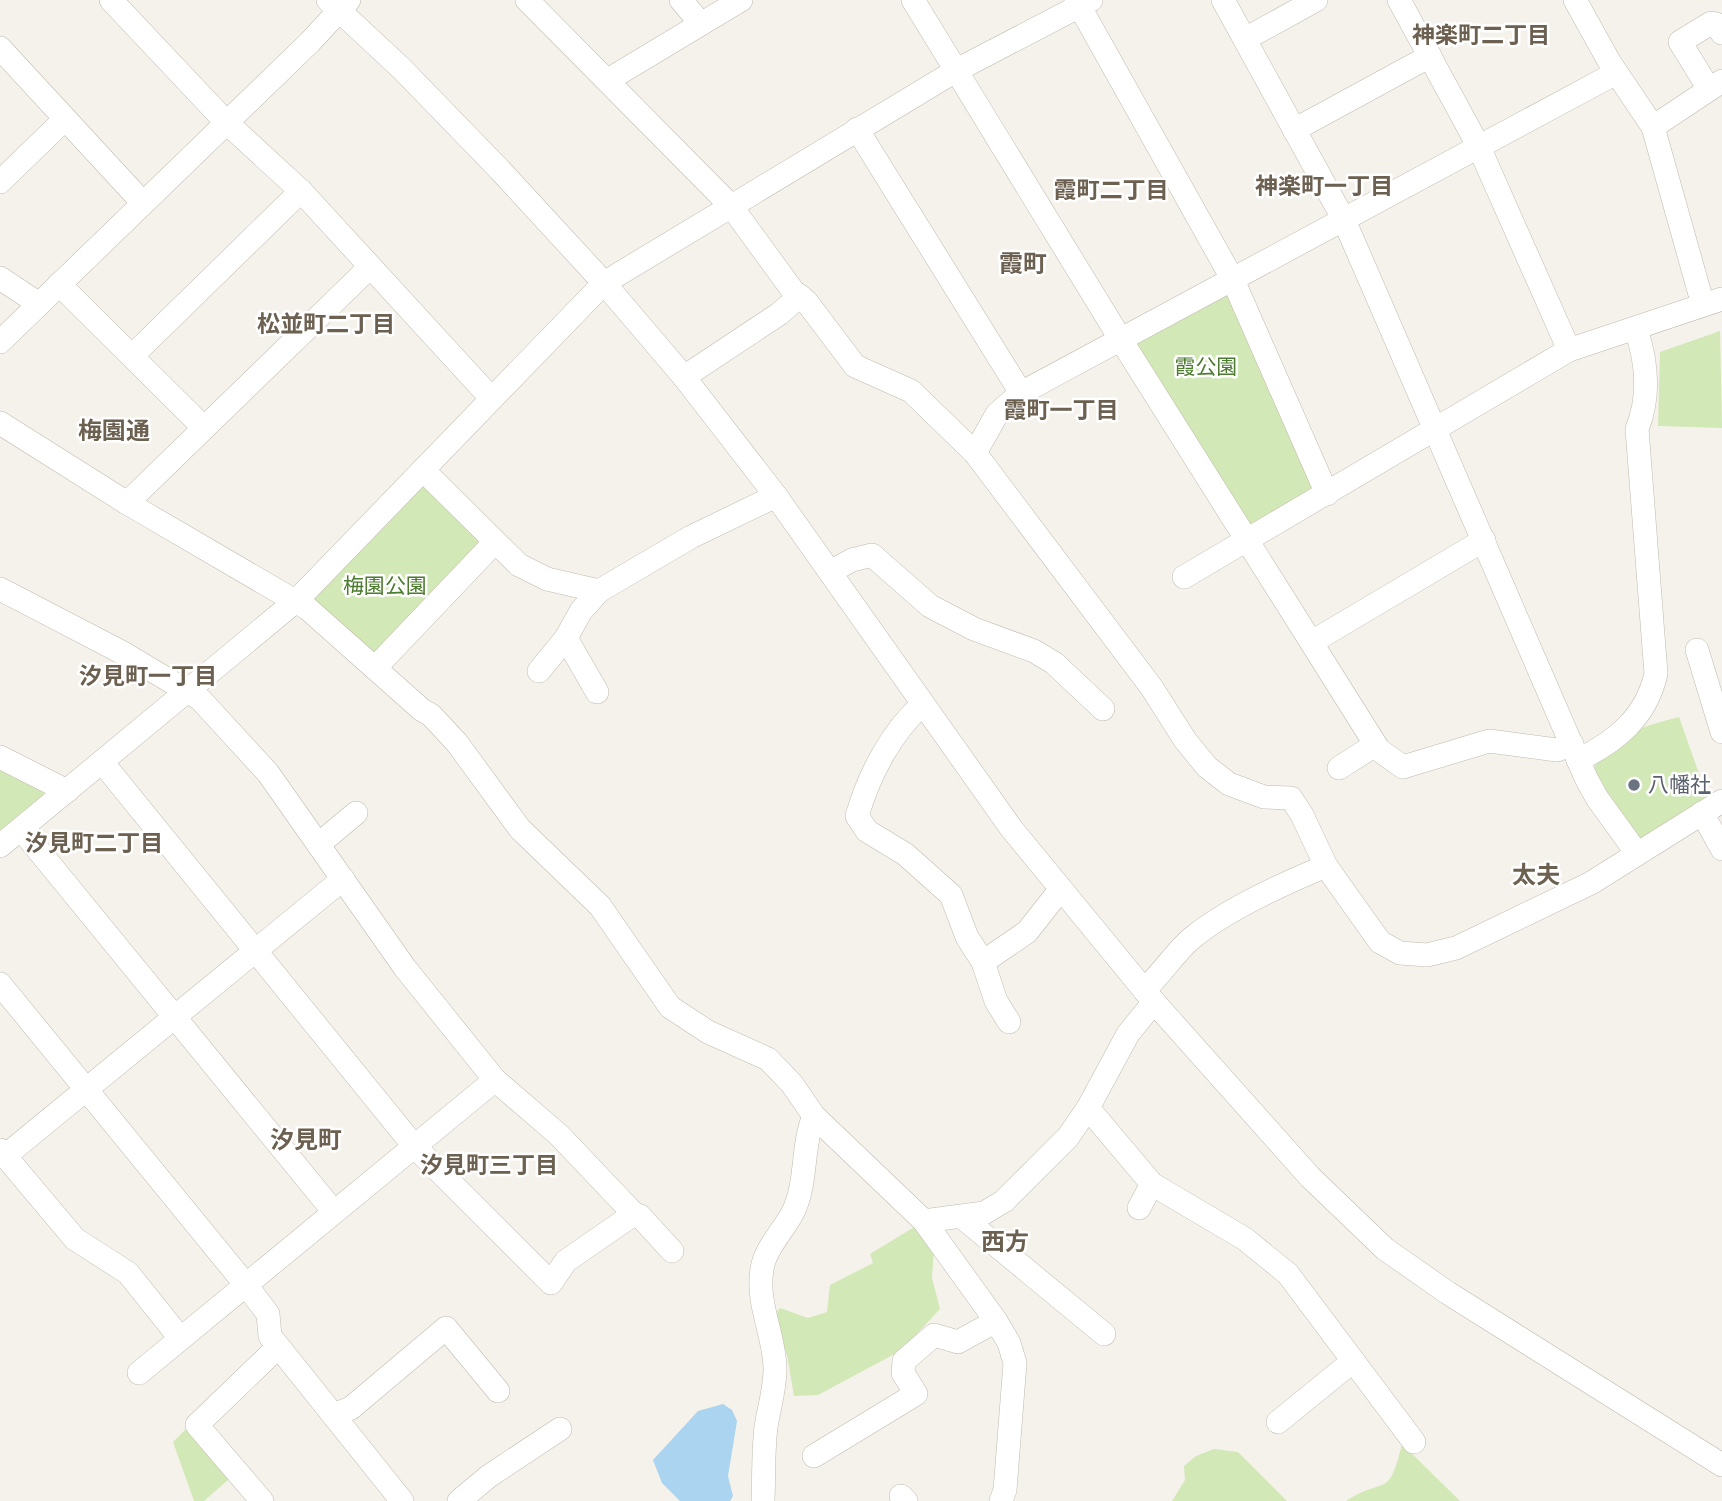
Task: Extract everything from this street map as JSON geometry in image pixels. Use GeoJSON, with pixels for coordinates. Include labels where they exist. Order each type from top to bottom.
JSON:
{"type":"FeatureCollection","features":[{"type":"Feature","properties":{"kind":"street"},"geometry":{"type":"LineString","coordinates":[[111,0],[226,122],[301,191],[491,398]]}},
{"type":"Feature","properties":{"kind":"street"},"geometry":{"type":"LineString","coordinates":[[527,0],[731,206],[855,366],[901,385],[921,398],[975,453],[1152,688],[1207,767],[1229,784],[1264,797],[1291,798],[1326,866],[1380,942],[1392,951],[1427,955],[1456,948],[1484,936],[1591,883],[1636,852],[1712,807],[1722,849]]}},
{"type":"Feature","properties":{"kind":"street"},"geometry":{"type":"LineString","coordinates":[[681,0],[701,24]]}},
{"type":"Feature","properties":{"kind":"street"},"geometry":{"type":"LineString","coordinates":[[607,80],[741,0]]}},
{"type":"Feature","properties":{"kind":"street"},"geometry":{"type":"LineString","coordinates":[[913,0],[1121,340],[1376,745],[1403,767],[1489,741],[1575,752],[1597,751],[1629,726],[1647,704],[1656,674],[1637,429],[1646,406],[1642,348],[1636,329]]}},
{"type":"Feature","properties":{"kind":"street"},"geometry":{"type":"LineString","coordinates":[[1223,0],[1343,220],[1575,752],[1597,798],[1636,852]]}},
{"type":"Feature","properties":{"kind":"street"},"geometry":{"type":"LineString","coordinates":[[1245,39],[1315,0]]}},
{"type":"Feature","properties":{"kind":"street"},"geometry":{"type":"LineString","coordinates":[[1399,0],[1479,147],[1569,350]]}},
{"type":"Feature","properties":{"kind":"street"},"geometry":{"type":"LineString","coordinates":[[1184,577],[1569,350],[1712,302],[1653,127],[1616,73],[1575,0]]}},
{"type":"Feature","properties":{"kind":"street"},"geometry":{"type":"LineString","coordinates":[[0,846],[296,600],[604,283],[957,70],[1082,2],[1233,280],[1327,494]]}},
{"type":"Feature","properties":{"kind":"street"},"geometry":{"type":"LineString","coordinates":[[0,342],[310,42],[339,3],[604,283],[684,377],[776,496],[1011,828],[1149,996],[1310,1177],[1385,1248],[1448,1293],[1722,1465]]}},
{"type":"Feature","properties":{"kind":"street"},"geometry":{"type":"LineString","coordinates":[[1653,127],[1715,85],[1680,42],[1711,23],[1716,24],[1722,33]]}},
{"type":"Feature","properties":{"kind":"street"},"geometry":{"type":"LineString","coordinates":[[0,48],[143,203]]}},
{"type":"Feature","properties":{"kind":"street"},"geometry":{"type":"LineString","coordinates":[[1294,130],[1430,56]]}},
{"type":"Feature","properties":{"kind":"street"},"geometry":{"type":"LineString","coordinates":[[975,453],[997,414],[1021,393],[1616,73]]}},
{"type":"Feature","properties":{"kind":"street"},"geometry":{"type":"LineString","coordinates":[[0,182],[65,119]]}},
{"type":"Feature","properties":{"kind":"street"},"geometry":{"type":"LineString","coordinates":[[857,129],[1021,393]]}},
{"type":"Feature","properties":{"kind":"street"},"geometry":{"type":"LineString","coordinates":[[132,356],[301,191]]}},
{"type":"Feature","properties":{"kind":"street"},"geometry":{"type":"LineString","coordinates":[[127,503],[370,267]]}},
{"type":"Feature","properties":{"kind":"street"},"geometry":{"type":"LineString","coordinates":[[0,278],[39,304]]}},
{"type":"Feature","properties":{"kind":"street"},"geometry":{"type":"LineString","coordinates":[[59,284],[204,428]]}},
{"type":"Feature","properties":{"kind":"street"},"geometry":{"type":"LineString","coordinates":[[684,377],[779,314],[800,296]]}},
{"type":"Feature","properties":{"kind":"street"},"geometry":{"type":"LineString","coordinates":[[0,423],[127,503],[296,600],[431,715],[457,743],[520,829],[600,906],[670,1007],[708,1032],[768,1059],[792,1084],[814,1116],[924,1220],[996,1321],[1009,1343],[1015,1363],[1005,1490],[1001,1501]]}},
{"type":"Feature","properties":{"kind":"street"},"geometry":{"type":"LineString","coordinates":[[423,470],[495,542],[534,575],[565,585],[599,591]]}},
{"type":"Feature","properties":{"kind":"street"},"geometry":{"type":"LineString","coordinates":[[539,671],[566,638],[581,611],[599,591],[691,537],[776,496]]}},
{"type":"Feature","properties":{"kind":"street"},"geometry":{"type":"LineString","coordinates":[[1312,642],[1484,540]]}},
{"type":"Feature","properties":{"kind":"street"},"geometry":{"type":"LineString","coordinates":[[375,668],[495,542]]}},
{"type":"Feature","properties":{"kind":"street"},"geometry":{"type":"LineString","coordinates":[[830,572],[852,560],[872,555],[930,606],[975,630],[1034,651],[1054,663],[1103,709]]}},
{"type":"Feature","properties":{"kind":"street"},"geometry":{"type":"LineString","coordinates":[[0,589],[189,690],[268,773],[405,968],[495,1080],[559,1135],[672,1251]]}},
{"type":"Feature","properties":{"kind":"street"},"geometry":{"type":"LineString","coordinates":[[566,638],[597,692]]}},
{"type":"Feature","properties":{"kind":"street"},"geometry":{"type":"LineString","coordinates":[[1697,650],[1722,732]]}},
{"type":"Feature","properties":{"kind":"street"},"geometry":{"type":"LineString","coordinates":[[923,704],[898,730],[864,794],[857,816],[867,831],[905,855],[951,895],[967,937],[982,962],[996,1001],[1009,1022]]}},
{"type":"Feature","properties":{"kind":"street"},"geometry":{"type":"LineString","coordinates":[[1339,768],[1376,745]]}},
{"type":"Feature","properties":{"kind":"street"},"geometry":{"type":"LineString","coordinates":[[0,757],[66,791]]}},
{"type":"Feature","properties":{"kind":"street"},"geometry":{"type":"LineString","coordinates":[[102,762],[415,1146],[551,1283],[566,1261],[634,1214]]}},
{"type":"Feature","properties":{"kind":"street"},"geometry":{"type":"LineString","coordinates":[[319,844],[356,813]]}},
{"type":"Feature","properties":{"kind":"street"},"geometry":{"type":"LineString","coordinates":[[21,829],[334,1212]]}},
{"type":"Feature","properties":{"kind":"street"},"geometry":{"type":"LineString","coordinates":[[924,1220],[984,1213],[1004,1201],[1068,1137],[1088,1108],[1161,975],[1185,944],[1202,930],[1287,882],[1326,866]]}},
{"type":"Feature","properties":{"kind":"street"},"geometry":{"type":"LineString","coordinates":[[180,1338],[128,1273],[75,1239],[2,1153],[343,879]]}},
{"type":"Feature","properties":{"kind":"street"},"geometry":{"type":"LineString","coordinates":[[982,962],[1027,932],[1060,890]]}},
{"type":"Feature","properties":{"kind":"street"},"geometry":{"type":"LineString","coordinates":[[0,984],[246,1284],[268,1314],[270,1336],[402,1501]]}},
{"type":"Feature","properties":{"kind":"street"},"geometry":{"type":"LineString","coordinates":[[139,1373],[495,1080]]}},
{"type":"Feature","properties":{"kind":"street"},"geometry":{"type":"LineString","coordinates":[[1088,1108],[1152,1184],[1245,1239],[1288,1273],[1414,1442]]}},
{"type":"Feature","properties":{"kind":"street"},"geometry":{"type":"LineString","coordinates":[[764,1501],[766,1425],[773,1402],[775,1368],[760,1289],[761,1271],[765,1256],[793,1213],[800,1194],[808,1131],[814,1116]]}},
{"type":"Feature","properties":{"kind":"street"},"geometry":{"type":"LineString","coordinates":[[1139,1208],[1152,1184]]}},
{"type":"Feature","properties":{"kind":"street"},"geometry":{"type":"LineString","coordinates":[[962,1217],[1104,1334]]}},
{"type":"Feature","properties":{"kind":"street"},"geometry":{"type":"LineString","coordinates":[[814,1456],[916,1394],[903,1373],[904,1362],[934,1335],[958,1342],[996,1321]]}},
{"type":"Feature","properties":{"kind":"street"},"geometry":{"type":"LineString","coordinates":[[333,1415],[351,1408],[446,1328],[498,1391]]}},
{"type":"Feature","properties":{"kind":"street"},"geometry":{"type":"LineString","coordinates":[[262,1501],[197,1425],[278,1347]]}},
{"type":"Feature","properties":{"kind":"street"},"geometry":{"type":"LineString","coordinates":[[1278,1422],[1353,1362]]}},
{"type":"Feature","properties":{"kind":"street"},"geometry":{"type":"LineString","coordinates":[[459,1501],[489,1476],[560,1429]]}},
{"type":"Feature","properties":{"kind":"green space","name":"霞公園"},"geometry":{"type":"Polygon","coordinates":[[[1226,285],[1317,486],[1243,529],[1128,341],[1226,285]]]}},
{"type":"Feature","properties":{"kind":"green space"},"geometry":{"type":"Polygon","coordinates":[[[1720,331],[1722,428],[1658,426],[1660,352],[1720,331]]]}},
{"type":"Feature","properties":{"kind":"green space","name":"梅園公園"},"geometry":{"type":"Polygon","coordinates":[[[429,483],[484,539],[374,654],[315,601],[315,593],[421,484],[429,483]]]}},
{"type":"Feature","properties":{"kind":"green space"},"geometry":{"type":"Polygon","coordinates":[[[1679,717],[1709,802],[1648,839],[1640,838],[1611,799],[1594,768],[1609,747],[1619,739],[1642,728],[1679,717]]]}},
{"type":"Feature","properties":{"kind":"green space"},"geometry":{"type":"Polygon","coordinates":[[[0,767],[43,790],[44,798],[0,834],[0,767]]]}},
{"type":"Feature","properties":{"kind":"green space"},"geometry":{"type":"Polygon","coordinates":[[[916,1226],[934,1246],[932,1278],[940,1309],[902,1350],[818,1395],[794,1396],[787,1355],[771,1319],[780,1308],[808,1318],[827,1312],[830,1285],[873,1263],[870,1254],[916,1226]]]}},
{"type":"Feature","properties":{"kind":"green space"},"geometry":{"type":"Polygon","coordinates":[[[186,1429],[229,1479],[204,1501],[194,1501],[173,1442],[186,1429]]]}},
{"type":"Feature","properties":{"kind":"green space"},"geometry":{"type":"Polygon","coordinates":[[[1402,1444],[1460,1501],[1346,1501],[1389,1480],[1402,1444]]]}},
{"type":"Feature","properties":{"kind":"green space"},"geometry":{"type":"Polygon","coordinates":[[[1214,1449],[1238,1452],[1287,1501],[1172,1501],[1185,1480],[1184,1466],[1196,1456],[1214,1449]]]}},
{"type":"Feature","properties":{"kind":"water"},"geometry":{"type":"Polygon","coordinates":[[[723,1404],[732,1410],[737,1421],[728,1476],[733,1496],[730,1501],[680,1501],[662,1483],[653,1460],[698,1411],[723,1404]]]}},
{"type":"Feature","properties":{"kind":"place","name":"八幡社"},"geometry":{"type":"Point","coordinates":[1634,785]}},
{"type":"Feature","properties":{"kind":"district","name":"神楽町二丁目"},"geometry":{"type":"Point","coordinates":[1481,35]}},
{"type":"Feature","properties":{"kind":"district","name":"神楽町一丁目"},"geometry":{"type":"Point","coordinates":[1324,186]}},
{"type":"Feature","properties":{"kind":"district","name":"霞町二丁目"},"geometry":{"type":"Point","coordinates":[1111,190]}},
{"type":"Feature","properties":{"kind":"district","name":"霞町"},"geometry":{"type":"Point","coordinates":[1023,264]}},
{"type":"Feature","properties":{"kind":"district","name":"松並町二丁目"},"geometry":{"type":"Point","coordinates":[326,324]}},
{"type":"Feature","properties":{"kind":"district","name":"霞町一丁目"},"geometry":{"type":"Point","coordinates":[1061,410]}},
{"type":"Feature","properties":{"kind":"district","name":"梅園通"},"geometry":{"type":"Point","coordinates":[114,431]}},
{"type":"Feature","properties":{"kind":"district","name":"汐見町一丁目"},"geometry":{"type":"Point","coordinates":[148,676]}},
{"type":"Feature","properties":{"kind":"district","name":"汐見町二丁目"},"geometry":{"type":"Point","coordinates":[94,843]}},
{"type":"Feature","properties":{"kind":"district","name":"太夫"},"geometry":{"type":"Point","coordinates":[1536,875]}},
{"type":"Feature","properties":{"kind":"district","name":"汐見町"},"geometry":{"type":"Point","coordinates":[306,1140]}},
{"type":"Feature","properties":{"kind":"district","name":"汐見町三丁目"},"geometry":{"type":"Point","coordinates":[489,1165]}},
{"type":"Feature","properties":{"kind":"district","name":"西方"},"geometry":{"type":"Point","coordinates":[1005,1242]}}]}
